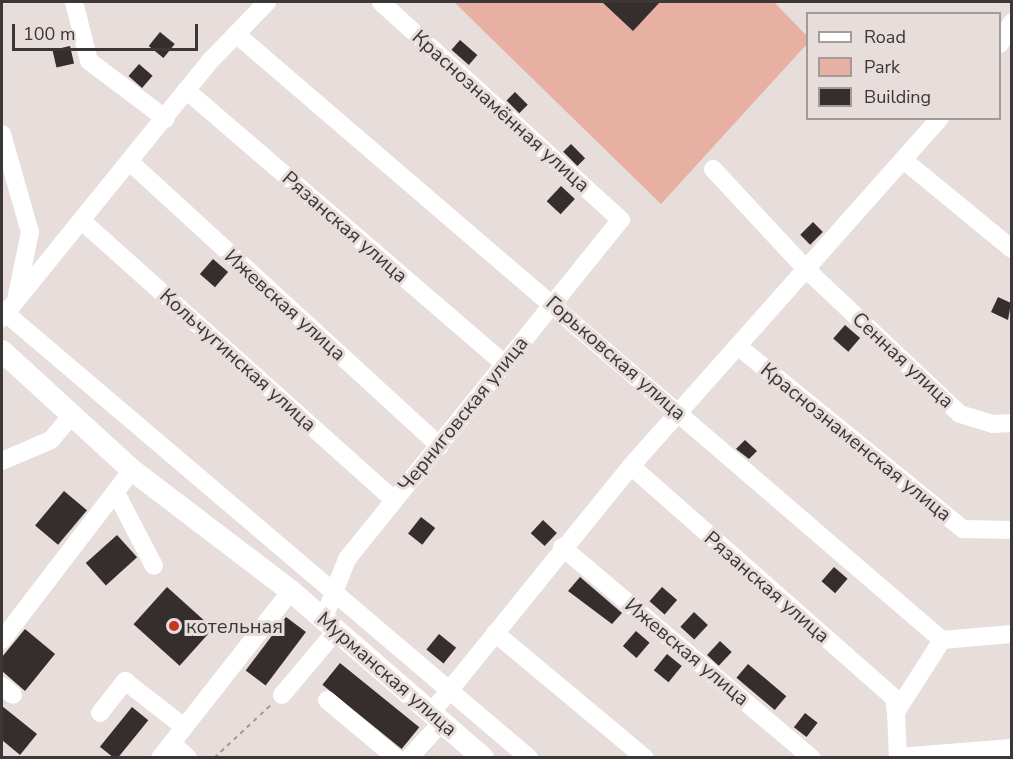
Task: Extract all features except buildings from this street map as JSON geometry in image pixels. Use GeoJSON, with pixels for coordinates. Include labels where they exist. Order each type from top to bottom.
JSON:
{"type":"FeatureCollection","features":[{"type":"Feature","properties":{"kind":"main road","name":"Мурманская улица"},"geometry":{"type":"LineString","coordinates":[[2,351],[70,416],[132,470],[291,591],[483,758]]}},
{"type":"Feature","properties":{"kind":"street"},"geometry":{"type":"LineString","coordinates":[[74,2],[89,61],[166,119]]}},
{"type":"Feature","properties":{"kind":"street"},"geometry":{"type":"LineString","coordinates":[[7,309],[131,163],[186,90],[267,2]]}},
{"type":"Feature","properties":{"kind":"street","name":"Краснознамённая улица"},"geometry":{"type":"LineString","coordinates":[[381,2],[621,220]]}},
{"type":"Feature","properties":{"kind":"street"},"geometry":{"type":"LineString","coordinates":[[1001,40],[1011,22]]}},
{"type":"Feature","properties":{"kind":"street","name":"Горьковская улица"},"geometry":{"type":"LineString","coordinates":[[236,34],[942,639]]}},
{"type":"Feature","properties":{"kind":"street","name":"Рязанская улица"},"geometry":{"type":"LineString","coordinates":[[186,90],[503,363]]}},
{"type":"Feature","properties":{"kind":"street"},"geometry":{"type":"LineString","coordinates":[[409,758],[437,717],[449,691],[562,547],[631,466],[681,414],[807,270],[906,162],[938,120]]}},
{"type":"Feature","properties":{"kind":"street"},"geometry":{"type":"LineString","coordinates":[[2,134],[30,232],[7,309],[18,329],[529,758]]}},
{"type":"Feature","properties":{"kind":"street"},"geometry":{"type":"LineString","coordinates":[[906,162],[1011,249]]}},
{"type":"Feature","properties":{"kind":"street","name":"Ижевская улица"},"geometry":{"type":"LineString","coordinates":[[131,163],[440,446]]}},
{"type":"Feature","properties":{"kind":"street","name":"Сенная улица"},"geometry":{"type":"LineString","coordinates":[[713,169],[807,270],[960,414],[993,424],[1011,423]]}},
{"type":"Feature","properties":{"kind":"street","name":"Черниговская улица"},"geometry":{"type":"LineString","coordinates":[[329,626],[330,593],[347,559],[393,499],[440,446],[503,363],[555,305],[621,220]]}},
{"type":"Feature","properties":{"kind":"street","name":"Кольчугинская улица"},"geometry":{"type":"LineString","coordinates":[[82,221],[393,499]]}},
{"type":"Feature","properties":{"kind":"street","name":"Краснознаменская улица"},"geometry":{"type":"LineString","coordinates":[[739,347],[963,529],[1011,530]]}},
{"type":"Feature","properties":{"kind":"street"},"geometry":{"type":"LineString","coordinates":[[2,461],[51,440],[70,416]]}},
{"type":"Feature","properties":{"kind":"street","name":"Рязанская улица"},"geometry":{"type":"LineString","coordinates":[[631,466],[894,698],[896,712]]}},
{"type":"Feature","properties":{"kind":"street"},"geometry":{"type":"LineString","coordinates":[[2,640],[132,470]]}},
{"type":"Feature","properties":{"kind":"street"},"geometry":{"type":"LineString","coordinates":[[116,492],[154,566]]}},
{"type":"Feature","properties":{"kind":"street","name":"Ижевская улица"},"geometry":{"type":"LineString","coordinates":[[562,547],[812,758]]}},
{"type":"Feature","properties":{"kind":"street"},"geometry":{"type":"LineString","coordinates":[[160,758],[291,591]]}},
{"type":"Feature","properties":{"kind":"street"},"geometry":{"type":"LineString","coordinates":[[282,695],[329,626]]}},
{"type":"Feature","properties":{"kind":"street"},"geometry":{"type":"LineString","coordinates":[[495,633],[645,758]]}},
{"type":"Feature","properties":{"kind":"street"},"geometry":{"type":"LineString","coordinates":[[1011,634],[942,639],[896,712],[898,757],[1011,748]]}},
{"type":"Feature","properties":{"kind":"street"},"geometry":{"type":"LineString","coordinates":[[100,713],[125,681],[184,727]]}},
{"type":"Feature","properties":{"kind":"street"},"geometry":{"type":"LineString","coordinates":[[327,700],[396,758]]}},
{"type":"Feature","properties":{"kind":"street"},"geometry":{"type":"LineString","coordinates":[[172,743],[188,758]]}},
{"type":"Feature","properties":{"kind":"path"},"geometry":{"type":"LineString","coordinates":[[214,758],[282,695]]}},
{"type":"Feature","properties":{"kind":"green space"},"geometry":{"type":"Polygon","coordinates":[[[454,2],[774,2],[806,35],[806,45],[661,204],[454,2]]]}},
{"type":"Feature","properties":{"kind":"place","name":"котельная"},"geometry":{"type":"Point","coordinates":[174,626]}}]}
